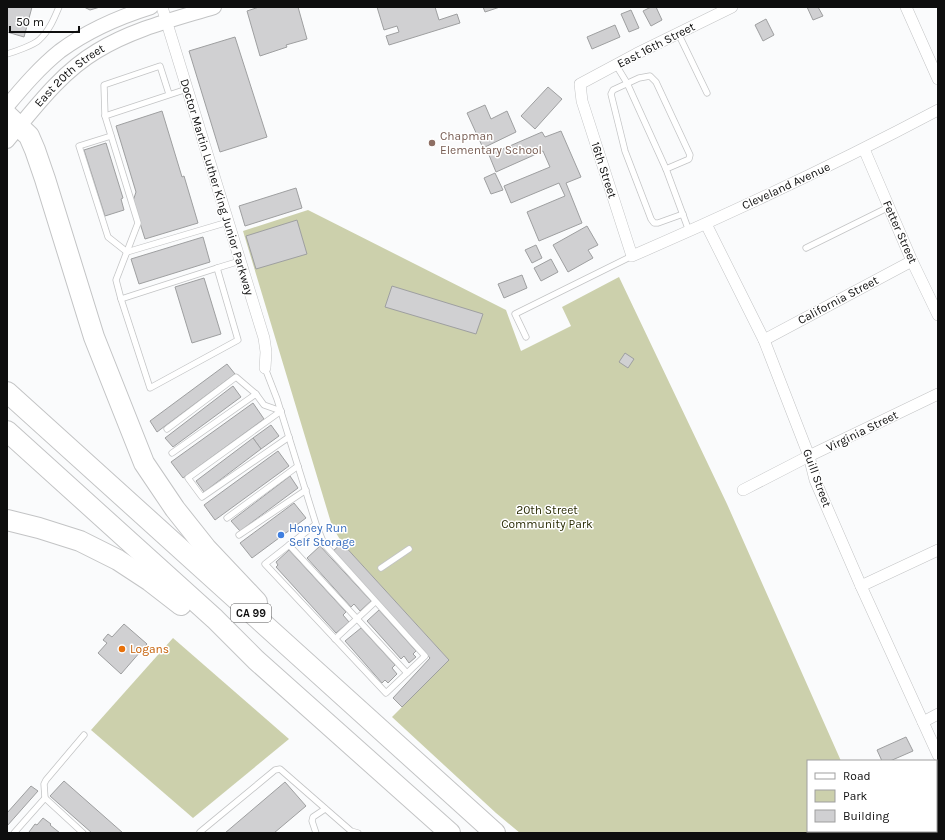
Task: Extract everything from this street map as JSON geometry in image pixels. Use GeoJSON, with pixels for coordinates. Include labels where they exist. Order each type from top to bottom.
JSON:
{"type":"FeatureCollection","features":[{"type":"Feature","properties":{"kind":"highway"},"geometry":{"type":"LineString","coordinates":[[11,128],[29,136],[94,337],[144,463],[175,509],[202,542],[286,633],[306,662]]}},
{"type":"Feature","properties":{"kind":"highway","name":"CA 99"},"geometry":{"type":"LineString","coordinates":[[7,392],[495,833]]}},
{"type":"Feature","properties":{"kind":"highway","name":"CA 99"},"geometry":{"type":"LineString","coordinates":[[7,431],[215,619],[256,660],[450,833]]}},
{"type":"Feature","properties":{"kind":"highway"},"geometry":{"type":"LineString","coordinates":[[7,520],[80,541],[118,560],[150,581],[207,626],[256,660]]}},
{"type":"Feature","properties":{"kind":"street","name":"East 20th Street"},"geometry":{"type":"LineString","coordinates":[[7,106],[26,84],[53,57],[70,44],[108,24],[151,7]]}},
{"type":"Feature","properties":{"kind":"street","name":"Doctor Martin Luther King Junior Parkway"},"geometry":{"type":"LineString","coordinates":[[162,7],[265,344],[265,368]]}},
{"type":"Feature","properties":{"kind":"street","name":"East 20th Street"},"geometry":{"type":"LineString","coordinates":[[11,128],[73,68],[89,56],[136,32],[214,7]]}},
{"type":"Feature","properties":{"kind":"street","name":"East 16th Street"},"geometry":{"type":"LineString","coordinates":[[580,84],[636,54],[732,7]]}},
{"type":"Feature","properties":{"kind":"street"},"geometry":{"type":"LineString","coordinates":[[906,7],[938,79]]}},
{"type":"Feature","properties":{"kind":"street","name":"16th Street"},"geometry":{"type":"LineString","coordinates":[[580,84],[582,101],[632,256]]}},
{"type":"Feature","properties":{"kind":"street","name":"Cleveland Avenue"},"geometry":{"type":"LineString","coordinates":[[632,256],[706,224],[864,149],[938,110]]}},
{"type":"Feature","properties":{"kind":"street","name":"Fetter Street"},"geometry":{"type":"LineString","coordinates":[[864,149],[912,261],[938,315]]}},
{"type":"Feature","properties":{"kind":"street","name":"Guill Street"},"geometry":{"type":"LineString","coordinates":[[706,224],[764,340],[809,456],[814,480],[938,755]]}},
{"type":"Feature","properties":{"kind":"street","name":"California Street"},"geometry":{"type":"LineString","coordinates":[[764,340],[912,261]]}},
{"type":"Feature","properties":{"kind":"street","name":"Virginia Street"},"geometry":{"type":"LineString","coordinates":[[743,490],[809,456],[938,394]]}},
{"type":"Feature","properties":{"kind":"street"},"geometry":{"type":"LineString","coordinates":[[861,586],[938,550]]}},
{"type":"Feature","properties":{"kind":"street"},"geometry":{"type":"LineString","coordinates":[[923,722],[938,714]]}},
{"type":"Feature","properties":{"kind":"lane"},"geometry":{"type":"LineString","coordinates":[[7,54],[39,41],[52,24],[59,7]]}},
{"type":"Feature","properties":{"kind":"lane"},"geometry":{"type":"LineString","coordinates":[[678,33],[708,93]]}},
{"type":"Feature","properties":{"kind":"lane"},"geometry":{"type":"LineString","coordinates":[[616,65],[627,83],[666,169],[689,231]]}},
{"type":"Feature","properties":{"kind":"lane"},"geometry":{"type":"LineString","coordinates":[[169,94],[160,66],[104,85],[105,116],[138,223],[116,280],[150,388],[238,340],[217,268]]}},
{"type":"Feature","properties":{"kind":"lane"},"geometry":{"type":"LineString","coordinates":[[666,169],[689,158],[690,155],[656,82],[650,76],[639,78],[613,90],[611,94],[625,151],[651,220],[654,223],[658,223],[683,214]]}},
{"type":"Feature","properties":{"kind":"lane"},"geometry":{"type":"LineString","coordinates":[[105,116],[187,89]]}},
{"type":"Feature","properties":{"kind":"lane"},"geometry":{"type":"LineString","coordinates":[[111,136],[80,146],[108,237],[127,252]]}},
{"type":"Feature","properties":{"kind":"lane"},"geometry":{"type":"LineString","coordinates":[[806,248],[889,207]]}},
{"type":"Feature","properties":{"kind":"lane"},"geometry":{"type":"LineString","coordinates":[[127,252],[228,222]]}},
{"type":"Feature","properties":{"kind":"lane"},"geometry":{"type":"LineString","coordinates":[[526,337],[515,314],[632,256]]}},
{"type":"Feature","properties":{"kind":"lane"},"geometry":{"type":"LineString","coordinates":[[121,299],[240,261]]}},
{"type":"Feature","properties":{"kind":"lane"},"geometry":{"type":"LineString","coordinates":[[265,368],[281,411],[316,524],[324,544],[425,656],[386,693],[265,564],[316,524]]}},
{"type":"Feature","properties":{"kind":"lane"},"geometry":{"type":"LineString","coordinates":[[167,429],[236,378],[256,394],[264,405],[281,411]]}},
{"type":"Feature","properties":{"kind":"lane"},"geometry":{"type":"LineString","coordinates":[[172,453],[256,394]]}},
{"type":"Feature","properties":{"kind":"lane"},"geometry":{"type":"LineString","coordinates":[[281,411],[188,478],[202,497],[289,437]]}},
{"type":"Feature","properties":{"kind":"lane"},"geometry":{"type":"LineString","coordinates":[[227,518],[298,466]]}},
{"type":"Feature","properties":{"kind":"lane"},"geometry":{"type":"LineString","coordinates":[[239,535],[306,490]]}},
{"type":"Feature","properties":{"kind":"lane"},"geometry":{"type":"LineString","coordinates":[[289,545],[407,673]]}},
{"type":"Feature","properties":{"kind":"lane"},"geometry":{"type":"LineString","coordinates":[[381,568],[409,549]]}},
{"type":"Feature","properties":{"kind":"lane"},"geometry":{"type":"LineString","coordinates":[[335,639],[376,602]]}},
{"type":"Feature","properties":{"kind":"lane"},"geometry":{"type":"LineString","coordinates":[[83,833],[45,798],[44,784],[84,735]]}},
{"type":"Feature","properties":{"kind":"lane"},"geometry":{"type":"LineString","coordinates":[[200,832],[275,770],[280,769],[325,808],[349,832],[358,833]]}},
{"type":"Feature","properties":{"kind":"lane"},"geometry":{"type":"LineString","coordinates":[[14,833],[45,798]]}},
{"type":"Feature","properties":{"kind":"lane"},"geometry":{"type":"LineString","coordinates":[[316,833],[312,821],[313,817],[325,808]]}},
{"type":"Feature","properties":{"kind":"green space","name":"20th Street Community Park"},"geometry":{"type":"Polygon","coordinates":[[[308,210],[506,310],[521,351],[571,326],[562,307],[619,277],[727,504],[841,760],[807,760],[807,832],[885,833],[520,833],[496,813],[392,717],[449,660],[342,543],[332,526],[243,231],[308,210]]]}},
{"type":"Feature","properties":{"kind":"green space"},"geometry":{"type":"Polygon","coordinates":[[[173,638],[289,739],[193,818],[91,730],[173,638]]]}},
{"type":"Feature","properties":{"kind":"building"},"geometry":{"type":"Polygon","coordinates":[[[7,7],[32,7],[24,37],[7,32],[7,7]]]}},
{"type":"Feature","properties":{"kind":"building"},"geometry":{"type":"Polygon","coordinates":[[[84,7],[100,7],[90,10],[84,7]]]}},
{"type":"Feature","properties":{"kind":"building"},"geometry":{"type":"Polygon","coordinates":[[[259,7],[298,7],[307,39],[286,45],[287,47],[260,56],[247,11],[259,7]]]}},
{"type":"Feature","properties":{"kind":"building"},"geometry":{"type":"Polygon","coordinates":[[[377,7],[435,7],[439,20],[457,14],[460,23],[389,45],[386,36],[399,32],[397,26],[384,30],[377,7]]]}},
{"type":"Feature","properties":{"kind":"building"},"geometry":{"type":"Polygon","coordinates":[[[483,7],[500,7],[485,12],[483,7]]]}},
{"type":"Feature","properties":{"kind":"building"},"geometry":{"type":"Polygon","coordinates":[[[651,7],[656,7],[662,20],[651,26],[643,11],[651,7]]]}},
{"type":"Feature","properties":{"kind":"building"},"geometry":{"type":"Polygon","coordinates":[[[807,7],[818,7],[823,16],[813,20],[807,7]]]}},
{"type":"Feature","properties":{"kind":"building"},"geometry":{"type":"Polygon","coordinates":[[[631,10],[639,28],[629,32],[621,14],[631,10]]]}},
{"type":"Feature","properties":{"kind":"building"},"geometry":{"type":"Polygon","coordinates":[[[766,19],[774,35],[763,41],[755,25],[766,19]]]}},
{"type":"Feature","properties":{"kind":"building"},"geometry":{"type":"Polygon","coordinates":[[[615,25],[620,37],[592,49],[587,37],[615,25]]]}},
{"type":"Feature","properties":{"kind":"building"},"geometry":{"type":"Polygon","coordinates":[[[235,37],[267,137],[220,152],[189,51],[235,37]]]}},
{"type":"Feature","properties":{"kind":"building"},"geometry":{"type":"Polygon","coordinates":[[[548,87],[562,99],[535,129],[521,116],[548,87]]]}},
{"type":"Feature","properties":{"kind":"building"},"geometry":{"type":"Polygon","coordinates":[[[485,105],[491,119],[507,111],[516,132],[483,148],[467,113],[485,105]]]}},
{"type":"Feature","properties":{"kind":"building"},"geometry":{"type":"Polygon","coordinates":[[[162,111],[198,223],[145,239],[133,201],[136,192],[116,126],[162,111]]]}},
{"type":"Feature","properties":{"kind":"building"},"geometry":{"type":"Polygon","coordinates":[[[561,131],[581,177],[566,183],[582,223],[539,241],[527,212],[565,196],[559,183],[511,203],[504,186],[550,167],[543,151],[496,172],[489,155],[542,132],[545,137],[561,131]]]}},
{"type":"Feature","properties":{"kind":"building"},"geometry":{"type":"Polygon","coordinates":[[[106,143],[123,198],[121,199],[124,210],[105,216],[84,150],[106,143]]]}},
{"type":"Feature","properties":{"kind":"building"},"geometry":{"type":"Polygon","coordinates":[[[495,173],[503,190],[491,194],[484,178],[495,173]]]}},
{"type":"Feature","properties":{"kind":"building"},"geometry":{"type":"Polygon","coordinates":[[[296,188],[302,208],[245,226],[239,206],[296,188]]]}},
{"type":"Feature","properties":{"kind":"building"},"geometry":{"type":"Polygon","coordinates":[[[297,220],[307,254],[256,269],[246,236],[297,220]]]}},
{"type":"Feature","properties":{"kind":"building"},"geometry":{"type":"Polygon","coordinates":[[[587,226],[598,245],[588,250],[593,258],[568,272],[553,245],[587,226]]]}},
{"type":"Feature","properties":{"kind":"building"},"geometry":{"type":"Polygon","coordinates":[[[203,237],[210,262],[139,284],[131,259],[203,237]]]}},
{"type":"Feature","properties":{"kind":"building"},"geometry":{"type":"Polygon","coordinates":[[[536,245],[542,258],[532,263],[525,250],[536,245]]]}},
{"type":"Feature","properties":{"kind":"building"},"geometry":{"type":"Polygon","coordinates":[[[551,259],[558,272],[541,281],[534,268],[551,259]]]}},
{"type":"Feature","properties":{"kind":"building"},"geometry":{"type":"Polygon","coordinates":[[[522,275],[527,288],[504,298],[498,284],[522,275]]]}},
{"type":"Feature","properties":{"kind":"building"},"geometry":{"type":"Polygon","coordinates":[[[204,278],[221,334],[192,343],[175,287],[204,278]]]}},
{"type":"Feature","properties":{"kind":"building"},"geometry":{"type":"Polygon","coordinates":[[[392,286],[483,314],[476,334],[385,307],[392,286]]]}},
{"type":"Feature","properties":{"kind":"building"},"geometry":{"type":"Polygon","coordinates":[[[625,353],[634,359],[628,368],[619,362],[625,353]]]}},
{"type":"Feature","properties":{"kind":"building"},"geometry":{"type":"Polygon","coordinates":[[[227,364],[235,374],[157,432],[150,421],[227,364]]]}},
{"type":"Feature","properties":{"kind":"building"},"geometry":{"type":"Polygon","coordinates":[[[233,386],[241,397],[173,447],[165,438],[233,386]]]}},
{"type":"Feature","properties":{"kind":"building"},"geometry":{"type":"Polygon","coordinates":[[[253,403],[264,419],[183,478],[171,462],[253,403]]]}},
{"type":"Feature","properties":{"kind":"building"},"geometry":{"type":"Polygon","coordinates":[[[271,425],[279,436],[261,449],[253,438],[271,425]]]}},
{"type":"Feature","properties":{"kind":"building"},"geometry":{"type":"Polygon","coordinates":[[[253,438],[261,449],[204,492],[196,481],[253,438]]]}},
{"type":"Feature","properties":{"kind":"building"},"geometry":{"type":"Polygon","coordinates":[[[278,451],[289,466],[215,520],[204,505],[278,451]]]}},
{"type":"Feature","properties":{"kind":"building"},"geometry":{"type":"Polygon","coordinates":[[[290,476],[298,488],[240,531],[231,521],[290,476]]]}},
{"type":"Feature","properties":{"kind":"building"},"geometry":{"type":"Polygon","coordinates":[[[294,503],[306,518],[252,558],[240,543],[294,503]]]}},
{"type":"Feature","properties":{"kind":"building"},"geometry":{"type":"Polygon","coordinates":[[[342,543],[449,660],[402,707],[393,698],[430,658],[333,551],[342,543]]]}},
{"type":"Feature","properties":{"kind":"building"},"geometry":{"type":"Polygon","coordinates":[[[320,546],[371,601],[360,611],[354,604],[351,607],[307,558],[320,546]]]}},
{"type":"Feature","properties":{"kind":"building"},"geometry":{"type":"Polygon","coordinates":[[[289,550],[346,612],[343,615],[349,622],[336,633],[276,567],[278,565],[276,562],[289,550]]]}},
{"type":"Feature","properties":{"kind":"building"},"geometry":{"type":"Polygon","coordinates":[[[379,610],[416,651],[413,654],[416,657],[409,663],[404,656],[401,659],[367,621],[379,610]]]}},
{"type":"Feature","properties":{"kind":"building","name":"Logans"},"geometry":{"type":"Polygon","coordinates":[[[124,624],[147,644],[121,674],[98,653],[107,643],[103,640],[108,634],[112,637],[124,624]]]}},
{"type":"Feature","properties":{"kind":"building"},"geometry":{"type":"Polygon","coordinates":[[[361,628],[395,665],[392,668],[397,674],[388,683],[385,680],[382,683],[345,641],[361,628]]]}},
{"type":"Feature","properties":{"kind":"building"},"geometry":{"type":"Polygon","coordinates":[[[906,737],[913,751],[892,760],[882,760],[877,750],[906,737]]]}},
{"type":"Feature","properties":{"kind":"building"},"geometry":{"type":"Polygon","coordinates":[[[64,781],[123,833],[92,833],[50,796],[64,781]]]}},
{"type":"Feature","properties":{"kind":"building"},"geometry":{"type":"Polygon","coordinates":[[[285,782],[306,806],[274,833],[225,833],[285,782]]]}},
{"type":"Feature","properties":{"kind":"building"},"geometry":{"type":"Polygon","coordinates":[[[31,786],[38,791],[7,826],[7,813],[31,786]]]}},
{"type":"Feature","properties":{"kind":"building"},"geometry":{"type":"Polygon","coordinates":[[[43,818],[60,833],[30,833],[29,832],[35,824],[37,825],[43,818]]]}},
{"type":"Feature","properties":{"kind":"place","name":"Chapman Elementary School"},"geometry":{"type":"Point","coordinates":[432,143]}},
{"type":"Feature","properties":{"kind":"place","name":"Honey Run Self Storage"},"geometry":{"type":"Point","coordinates":[281,535]}},
{"type":"Feature","properties":{"kind":"place","name":"Logans"},"geometry":{"type":"Point","coordinates":[122,649]}}]}
